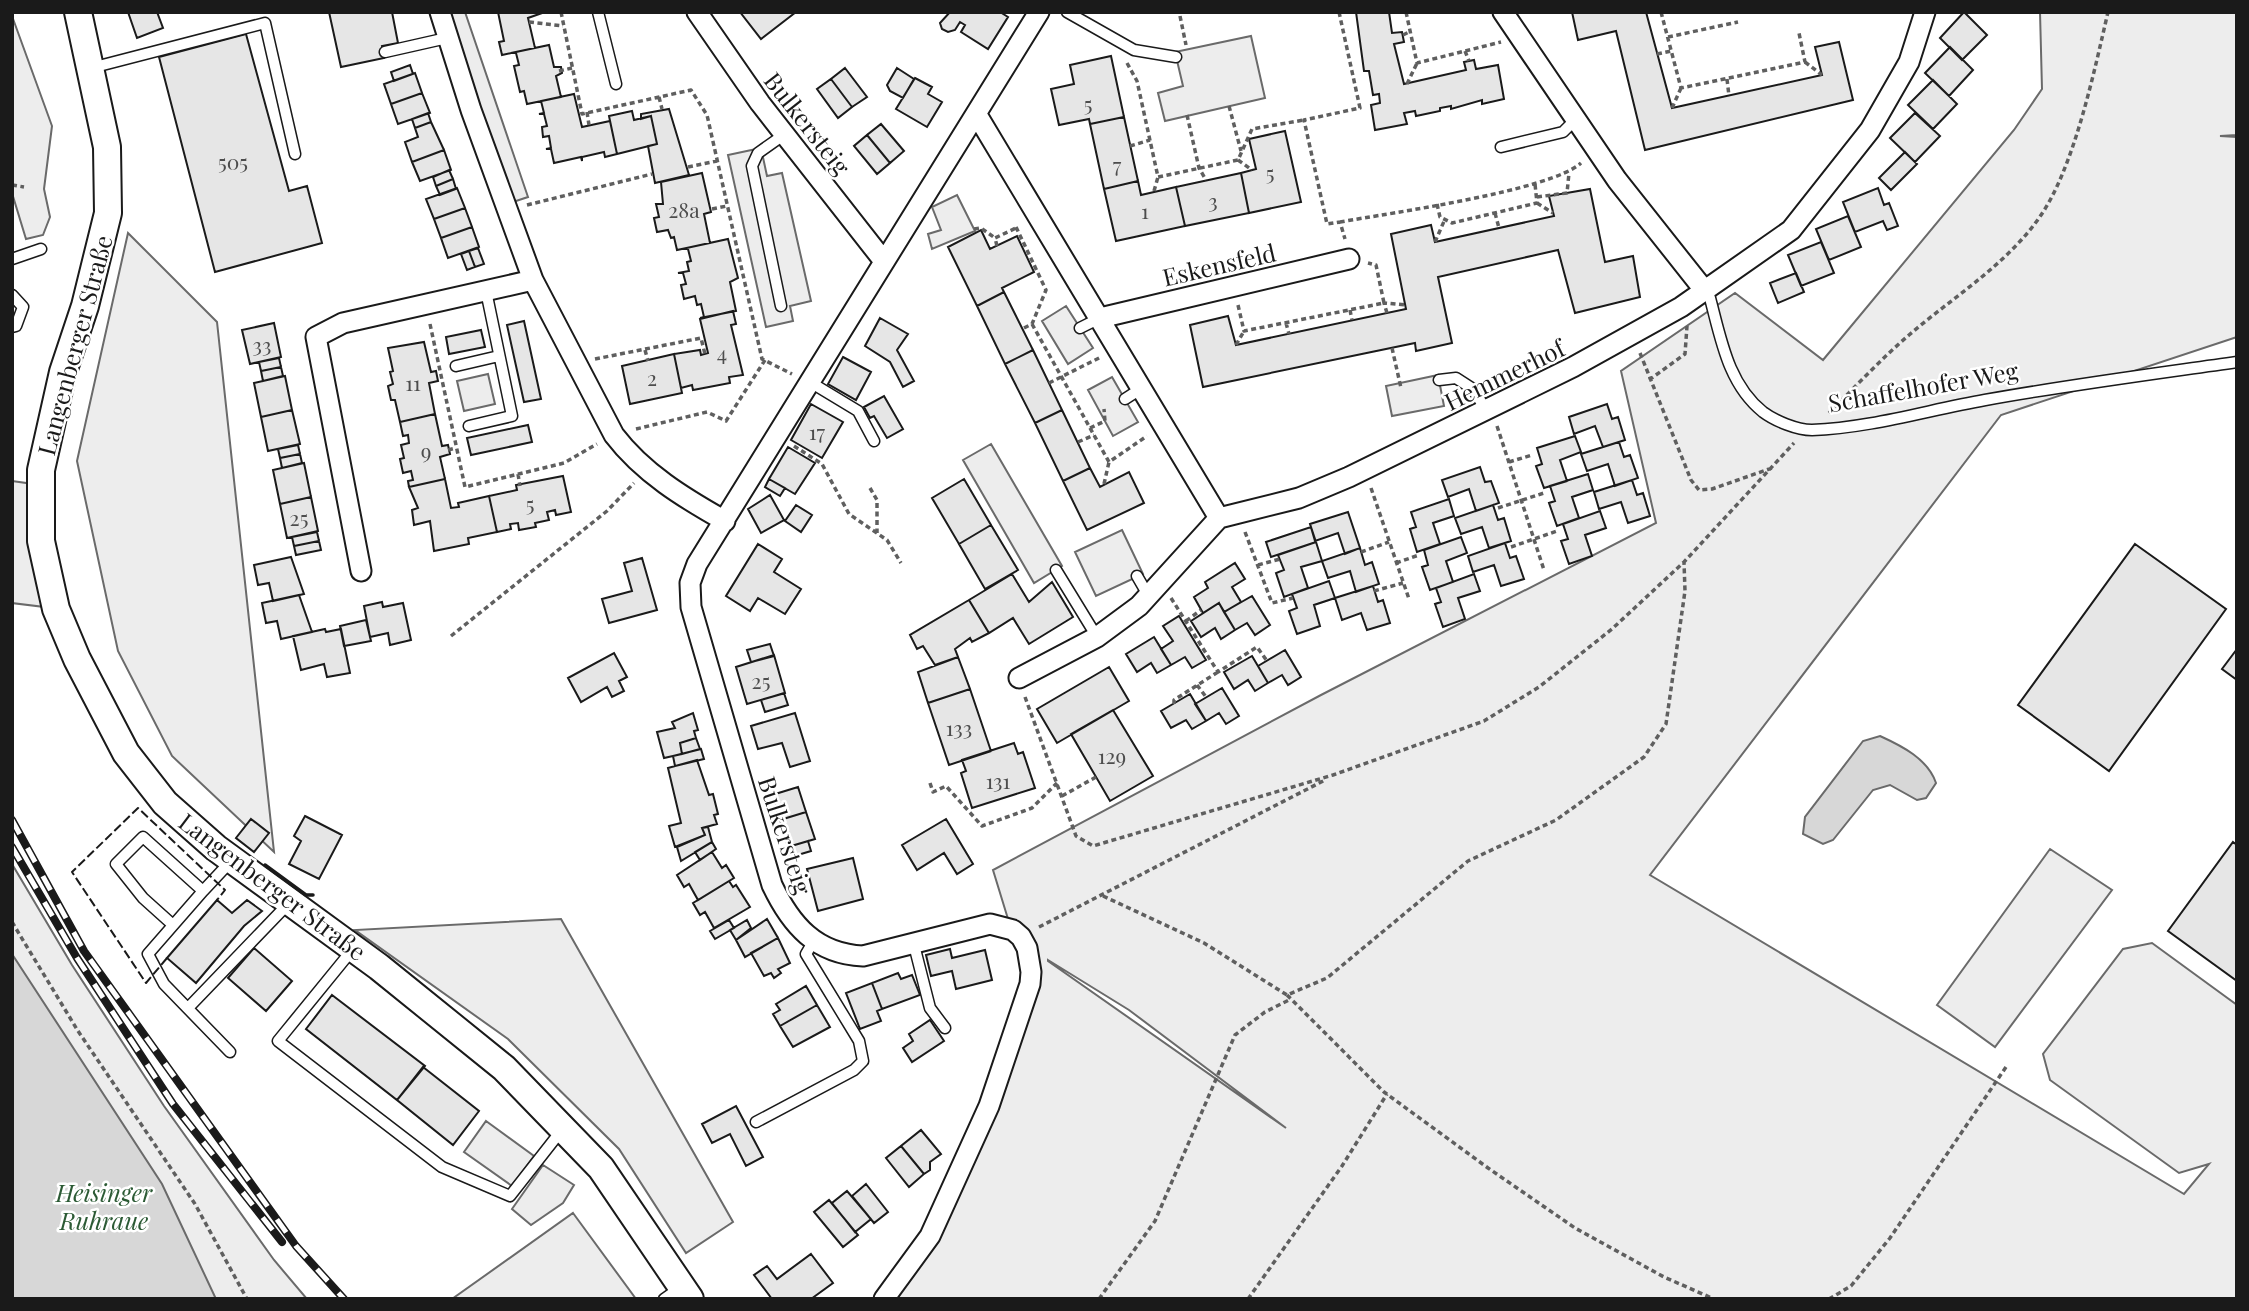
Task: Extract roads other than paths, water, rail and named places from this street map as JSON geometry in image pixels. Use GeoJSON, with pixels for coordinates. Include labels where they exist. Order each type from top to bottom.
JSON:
{"type":"FeatureCollection","features":[{"type":"Feature","properties":{"kind":"main road","name":"Langenberger Straße"},"geometry":{"type":"LineString","coordinates":[[78,12],[107,147],[108,213],[85,306],[64,372],[41,470],[41,541],[56,609],[77,659],[126,753],[165,803],[232,860],[353,949],[504,1068],[601,1168],[678,1295]]}},
{"type":"Feature","properties":{"kind":"street"},"geometry":{"type":"LineString","coordinates":[[440,12],[533,281],[614,435],[630,455],[682,497],[725,521]]}},
{"type":"Feature","properties":{"kind":"street","name":"Bulkersteig"},"geometry":{"type":"LineString","coordinates":[[697,12],[785,134],[883,260]]}},
{"type":"Feature","properties":{"kind":"street","name":"Bulkersteig"},"geometry":{"type":"LineString","coordinates":[[884,1299],[930,1236],[989,1107],[1030,984],[1030,960],[1021,937],[1013,930],[990,924],[863,956],[843,956],[813,942],[788,916],[772,885],[691,607],[690,583],[697,564],[1039,12]]}},
{"type":"Feature","properties":{"kind":"street","name":"Schaffelhofer Weg"},"geometry":{"type":"LineString","coordinates":[[1503,12],[1596,149],[1705,291]]}},
{"type":"Feature","properties":{"kind":"street","name":"Hemmerhof"},"geometry":{"type":"LineString","coordinates":[[1228,516],[1299,498],[1365,470],[1633,337],[1705,291],[1791,230],[1870,130],[1909,62],[1925,12]]}},
{"type":"Feature","properties":{"kind":"street"},"geometry":{"type":"LineString","coordinates":[[977,115],[1165,424],[1228,516],[1155,588],[1097,637],[1019,678]]}},
{"type":"Feature","properties":{"kind":"street","name":"Eskensfeld"},"geometry":{"type":"LineString","coordinates":[[1100,318],[1349,258]]}},
{"type":"Feature","properties":{"kind":"street"},"geometry":{"type":"LineString","coordinates":[[361,571],[316,337],[343,323],[533,281]]}},
{"type":"Feature","properties":{"kind":"lane"},"geometry":{"type":"LineString","coordinates":[[598,12],[616,84]]}},
{"type":"Feature","properties":{"kind":"lane"},"geometry":{"type":"LineString","coordinates":[[1066,12],[1134,50],[1176,57]]}},
{"type":"Feature","properties":{"kind":"lane"},"geometry":{"type":"LineString","coordinates":[[90,68],[265,23],[295,154]]}},
{"type":"Feature","properties":{"kind":"lane"},"geometry":{"type":"LineString","coordinates":[[385,52],[447,38]]}},
{"type":"Feature","properties":{"kind":"lane"},"geometry":{"type":"LineString","coordinates":[[1501,147],[1563,132],[1576,118]]}},
{"type":"Feature","properties":{"kind":"lane"},"geometry":{"type":"LineString","coordinates":[[781,306],[752,166],[758,153],[785,134]]}},
{"type":"Feature","properties":{"kind":"lane"},"geometry":{"type":"LineString","coordinates":[[12,259],[41,249]]}},
{"type":"Feature","properties":{"kind":"lane"},"geometry":{"type":"LineString","coordinates":[[469,426],[512,416],[486,291]]}},
{"type":"Feature","properties":{"kind":"lane","name":"Schaffelhofer Weg"},"geometry":{"type":"LineString","coordinates":[[1705,291],[1710,299],[1724,353],[1737,382],[1763,412],[1786,424],[1809,430],[2237,362]]}},
{"type":"Feature","properties":{"kind":"lane"},"geometry":{"type":"LineString","coordinates":[[12,295],[23,307],[16,326],[12,327]]}},
{"type":"Feature","properties":{"kind":"lane"},"geometry":{"type":"LineString","coordinates":[[1080,328],[1100,318]]}},
{"type":"Feature","properties":{"kind":"lane"},"geometry":{"type":"LineString","coordinates":[[456,366],[499,356]]}},
{"type":"Feature","properties":{"kind":"lane"},"geometry":{"type":"LineString","coordinates":[[1439,380],[1455,378],[1473,389],[1488,409]]}},
{"type":"Feature","properties":{"kind":"lane"},"geometry":{"type":"LineString","coordinates":[[810,382],[858,411],[874,441]]}},
{"type":"Feature","properties":{"kind":"lane"},"geometry":{"type":"LineString","coordinates":[[1125,399],[1143,388]]}},
{"type":"Feature","properties":{"kind":"lane"},"geometry":{"type":"LineString","coordinates":[[1056,570],[1097,637]]}},
{"type":"Feature","properties":{"kind":"lane"},"geometry":{"type":"LineString","coordinates":[[1137,576],[1155,588]]}},
{"type":"Feature","properties":{"kind":"lane"},"geometry":{"type":"LineString","coordinates":[[173,925],[143,898],[116,863],[143,837],[203,891]]}},
{"type":"Feature","properties":{"kind":"lane"},"geometry":{"type":"LineString","coordinates":[[230,1052],[190,1007],[164,984],[148,954],[232,860]]}},
{"type":"Feature","properties":{"kind":"lane"},"geometry":{"type":"LineString","coordinates":[[190,1007],[289,902]]}},
{"type":"Feature","properties":{"kind":"lane"},"geometry":{"type":"LineString","coordinates":[[756,1122],[854,1070],[863,1061],[859,1041],[806,954],[813,942]]}},
{"type":"Feature","properties":{"kind":"lane"},"geometry":{"type":"LineString","coordinates":[[914,944],[930,1008],[945,1028]]}},
{"type":"Feature","properties":{"kind":"lane"},"geometry":{"type":"LineString","coordinates":[[353,949],[278,1041],[442,1167],[510,1196],[562,1128]]}},
{"type":"Feature","properties":{"kind":"railway"},"geometry":{"type":"LineString","coordinates":[[12,820],[84,951],[296,1246],[344,1299]]}},
{"type":"Feature","properties":{"kind":"railway"},"geometry":{"type":"LineString","coordinates":[[12,847],[77,958],[173,1104],[282,1242]]}},
{"type":"Feature","properties":{"kind":"park label","name":"Heisinger Ruhraue"},"geometry":{"type":"Point","coordinates":[104,1206]}}]}
